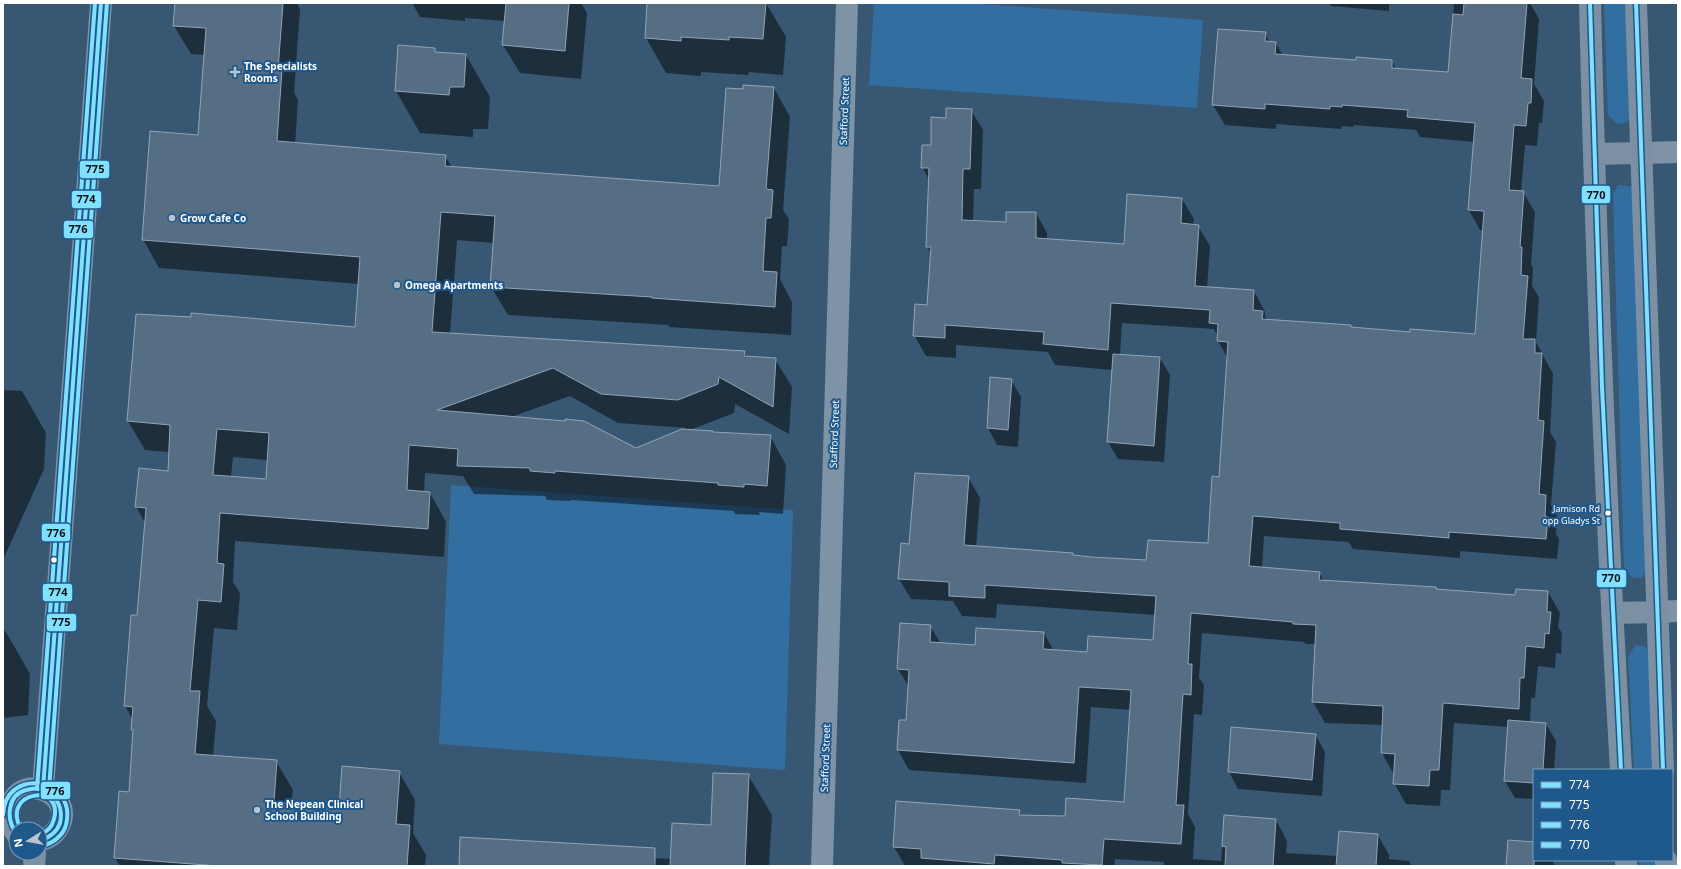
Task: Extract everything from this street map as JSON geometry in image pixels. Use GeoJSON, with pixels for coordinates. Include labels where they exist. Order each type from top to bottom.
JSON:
{"type":"FeatureCollection","features":[{"type":"Feature","properties":{"kind":"main road"},"geometry":{"type":"LineString","coordinates":[[43,789],[101,3]]}},
{"type":"Feature","properties":{"kind":"main road"},"geometry":{"type":"LineString","coordinates":[[1590,3],[1594,154],[1612,614],[1621,769]]}},
{"type":"Feature","properties":{"kind":"main road"},"geometry":{"type":"LineString","coordinates":[[1636,3],[1642,153],[1668,612],[1663,769]]}},
{"type":"Feature","properties":{"kind":"main road"},"geometry":{"type":"LineString","coordinates":[[1594,154],[1642,153]]}},
{"type":"Feature","properties":{"kind":"main road"},"geometry":{"type":"LineString","coordinates":[[1612,614],[1668,612]]}},
{"type":"Feature","properties":{"kind":"main road"},"geometry":{"type":"LineString","coordinates":[[10,821],[9,811],[11,802],[17,795],[24,790],[34,788],[43,789],[50,792],[56,798],[62,814],[61,822],[57,830],[48,837]]}},
{"type":"Feature","properties":{"kind":"street","name":"Stafford Street"},"geometry":{"type":"LineString","coordinates":[[822,866],[847,3]]}},
{"type":"Feature","properties":{"kind":"street"},"geometry":{"type":"LineString","coordinates":[[1642,153],[1678,152]]}},
{"type":"Feature","properties":{"kind":"shaded area"},"geometry":{"type":"Polygon","coordinates":[[[874,3],[969,3],[1203,20],[1197,108],[869,85],[874,3]]]}},
{"type":"Feature","properties":{"kind":"shaded area"},"geometry":{"type":"Polygon","coordinates":[[[1604,3],[1629,3],[1633,116],[1625,123],[1617,124],[1608,115],[1604,3]]]}},
{"type":"Feature","properties":{"kind":"shaded area"},"geometry":{"type":"Polygon","coordinates":[[[1618,185],[1631,186],[1638,196],[1649,569],[1641,578],[1631,577],[1624,567],[1613,195],[1618,185]]]}},
{"type":"Feature","properties":{"kind":"shaded area"},"geometry":{"type":"Polygon","coordinates":[[[451,485],[793,510],[785,770],[439,744],[451,485]]]}},
{"type":"Feature","properties":{"kind":"shaded area"},"geometry":{"type":"Polygon","coordinates":[[[1636,645],[1645,646],[1652,656],[1656,769],[1634,769],[1628,656],[1636,645]]]}},
{"type":"Feature","properties":{"kind":"shaded area"},"geometry":{"type":"Polygon","coordinates":[[[1639,861],[1659,861],[1660,866],[1639,866],[1639,861]]]}},
{"type":"Feature","properties":{"kind":"building"},"geometry":{"type":"Polygon","coordinates":[[[175,3],[283,3],[278,70],[282,70],[277,141],[446,155],[445,166],[719,186],[726,88],[743,89],[743,85],[774,87],[766,189],[773,190],[771,218],[766,218],[763,271],[777,272],[775,307],[652,297],[490,287],[495,216],[441,212],[432,332],[745,351],[744,356],[776,358],[773,407],[719,377],[718,384],[678,400],[601,394],[553,368],[437,410],[565,421],[565,419],[584,421],[636,448],[682,429],[771,435],[767,486],[744,484],[744,487],[718,485],[718,483],[555,471],[555,473],[530,471],[530,468],[457,466],[458,449],[409,445],[407,490],[430,492],[428,529],[220,513],[217,563],[224,564],[221,602],[198,600],[190,691],[200,691],[195,754],[277,760],[274,802],[339,807],[342,766],[400,771],[396,824],[410,825],[407,866],[219,866],[114,858],[119,791],[129,792],[133,730],[131,730],[133,707],[124,706],[131,615],[137,615],[146,508],[135,507],[139,468],[168,471],[170,425],[127,421],[136,314],[191,317],[191,313],[355,327],[360,257],[142,240],[150,131],[198,135],[206,28],[173,26],[175,3]],[[217,429],[213,475],[266,479],[269,433],[217,429]]]}},
{"type":"Feature","properties":{"kind":"building"},"geometry":{"type":"Polygon","coordinates":[[[506,3],[569,3],[565,51],[502,45],[506,3]]]}},
{"type":"Feature","properties":{"kind":"building"},"geometry":{"type":"Polygon","coordinates":[[[647,3],[766,3],[763,39],[729,37],[729,40],[681,37],[681,41],[645,38],[647,3]]]}},
{"type":"Feature","properties":{"kind":"building"},"geometry":{"type":"Polygon","coordinates":[[[1464,3],[1527,3],[1521,78],[1532,79],[1531,103],[1528,103],[1526,126],[1514,125],[1509,190],[1524,191],[1520,247],[1522,247],[1521,275],[1528,276],[1523,339],[1535,339],[1535,353],[1542,353],[1538,420],[1544,421],[1539,494],[1546,495],[1545,517],[1548,517],[1546,539],[1449,532],[1449,538],[1340,529],[1340,523],[1253,516],[1249,566],[1320,572],[1319,580],[1436,587],[1436,589],[1515,595],[1516,589],[1548,591],[1547,612],[1551,612],[1549,634],[1545,633],[1544,648],[1526,646],[1524,678],[1520,678],[1519,709],[1443,703],[1439,770],[1430,770],[1429,786],[1393,784],[1395,754],[1381,753],[1383,706],[1312,702],[1316,625],[1293,624],[1293,622],[1191,613],[1188,664],[1192,664],[1191,695],[1183,694],[1176,805],[1184,805],[1181,844],[1104,839],[1102,865],[1062,863],[1062,860],[995,855],[994,864],[921,858],[921,849],[893,847],[896,801],[1020,810],[1019,815],[1065,816],[1066,798],[1124,802],[1131,690],[1079,687],[1074,763],[897,750],[899,720],[906,720],[909,670],[897,669],[900,623],[931,625],[930,642],[975,645],[976,628],[1044,632],[1043,649],[1087,652],[1088,636],[1153,640],[1156,596],[985,585],[985,598],[949,596],[949,582],[898,579],[901,543],[909,544],[915,473],[969,476],[964,545],[1073,553],[1073,555],[1092,557],[1146,560],[1148,540],[1208,543],[1212,476],[1219,477],[1228,342],[1217,341],[1218,324],[1209,323],[1210,310],[1111,303],[1108,350],[1043,344],[1044,332],[945,325],[945,338],[913,336],[915,304],[927,305],[931,247],[926,247],[929,168],[921,168],[922,145],[931,145],[931,117],[946,118],[946,108],[972,109],[970,169],[963,169],[962,220],[1006,222],[1006,212],[1036,212],[1036,238],[1124,244],[1127,194],[1182,198],[1181,223],[1199,225],[1195,286],[1254,290],[1253,310],[1263,311],[1262,319],[1351,325],[1351,327],[1410,332],[1410,329],[1475,334],[1484,211],[1468,210],[1475,123],[1407,117],[1408,110],[1342,105],[1342,107],[1330,106],[1330,109],[1265,104],[1265,109],[1212,105],[1218,29],[1266,32],[1265,41],[1276,42],[1275,54],[1356,60],[1356,57],[1392,60],[1392,68],[1448,72],[1453,14],[1463,15],[1464,3]]]}},
{"type":"Feature","properties":{"kind":"building"},"geometry":{"type":"Polygon","coordinates":[[[398,45],[435,48],[435,52],[466,54],[464,87],[450,87],[449,95],[395,91],[398,45]]]}},
{"type":"Feature","properties":{"kind":"building"},"geometry":{"type":"Polygon","coordinates":[[[1113,354],[1160,357],[1154,446],[1107,442],[1113,354]]]}},
{"type":"Feature","properties":{"kind":"building"},"geometry":{"type":"Polygon","coordinates":[[[990,377],[1012,379],[1008,430],[987,428],[990,377]]]}},
{"type":"Feature","properties":{"kind":"building"},"geometry":{"type":"Polygon","coordinates":[[[1508,720],[1546,723],[1543,769],[1533,769],[1533,783],[1504,781],[1508,720]]]}},
{"type":"Feature","properties":{"kind":"building"},"geometry":{"type":"Polygon","coordinates":[[[1231,727],[1316,734],[1312,780],[1228,772],[1231,727]]]}},
{"type":"Feature","properties":{"kind":"building"},"geometry":{"type":"Polygon","coordinates":[[[713,773],[749,774],[745,866],[670,866],[672,823],[711,825],[713,773]]]}},
{"type":"Feature","properties":{"kind":"building"},"geometry":{"type":"Polygon","coordinates":[[[1224,815],[1276,819],[1273,866],[1225,866],[1226,847],[1222,846],[1224,815]]]}},
{"type":"Feature","properties":{"kind":"building"},"geometry":{"type":"Polygon","coordinates":[[[1339,831],[1378,834],[1376,866],[1336,866],[1339,831]]]}},
{"type":"Feature","properties":{"kind":"building"},"geometry":{"type":"Polygon","coordinates":[[[460,837],[655,848],[655,866],[459,866],[460,837]]]}},
{"type":"Feature","properties":{"kind":"building"},"geometry":{"type":"Polygon","coordinates":[[[1508,840],[1533,842],[1534,866],[1506,866],[1508,840]]]}},
{"type":"Feature","properties":{"kind":"transit line","name":"776"},"geometry":{"type":"LineString","coordinates":[[37,789],[95,3]]}},
{"type":"Feature","properties":{"kind":"transit line","name":"774"},"geometry":{"type":"LineString","coordinates":[[43,789],[101,3]]}},
{"type":"Feature","properties":{"kind":"transit line","name":"775"},"geometry":{"type":"LineString","coordinates":[[49,789],[107,3]]}},
{"type":"Feature","properties":{"kind":"transit line","name":"770"},"geometry":{"type":"LineString","coordinates":[[1590,3],[1602,387],[1621,769]]}},
{"type":"Feature","properties":{"kind":"transit line","name":"770"},"geometry":{"type":"LineString","coordinates":[[1636,3],[1663,769]]}},
{"type":"Feature","properties":{"kind":"transit line","name":"776"},"geometry":{"type":"LineString","coordinates":[[3,815],[7,799],[15,789],[27,784],[40,784],[52,788],[62,796],[67,809],[66,825],[60,836],[48,843]]}},
{"type":"Feature","properties":{"kind":"transit line","name":"774"},"geometry":{"type":"LineString","coordinates":[[11,821],[10,808],[15,797],[26,790],[41,789],[53,796],[60,808],[61,815],[59,826],[55,832],[48,837]]}},
{"type":"Feature","properties":{"kind":"transit line","name":"775"},"geometry":{"type":"LineString","coordinates":[[19,821],[17,816],[19,806],[25,799],[33,796],[42,796],[50,800],[55,807],[54,819],[48,830]]}},
{"type":"Feature","properties":{"kind":"place","name":"The Specialists Rooms"},"geometry":{"type":"Point","coordinates":[235,72]}},
{"type":"Feature","properties":{"kind":"place","name":"Grow Cafe Co"},"geometry":{"type":"Point","coordinates":[172,218]}},
{"type":"Feature","properties":{"kind":"place","name":"Omega Apartments"},"geometry":{"type":"Point","coordinates":[397,285]}},
{"type":"Feature","properties":{"kind":"place","name":"Jamison Rd opp Gladys St"},"geometry":{"type":"Point","coordinates":[1608,513]}},
{"type":"Feature","properties":{"kind":"place","name":"The Nepean Clinical School Building"},"geometry":{"type":"Point","coordinates":[257,810]}}]}
